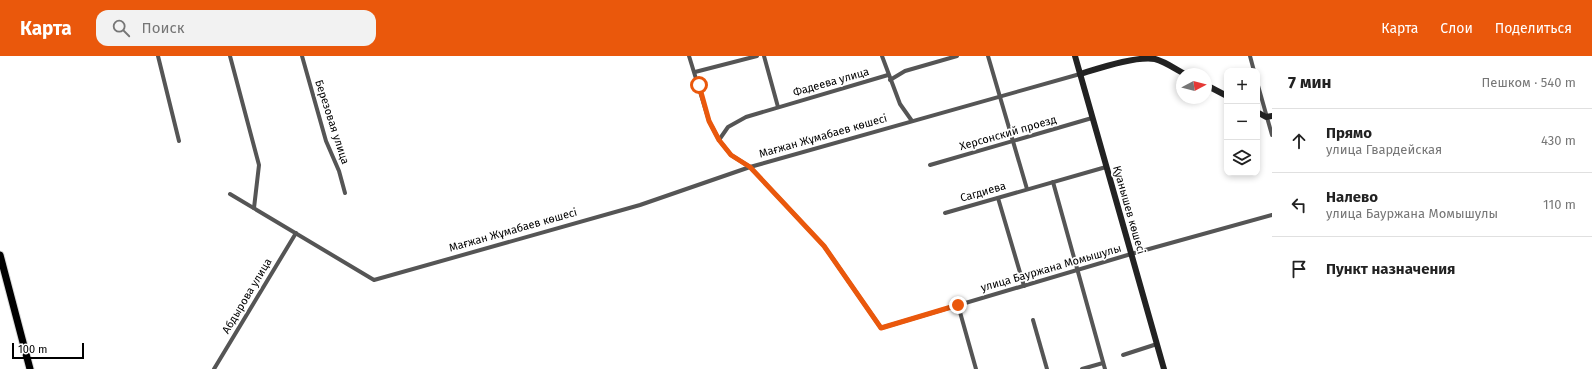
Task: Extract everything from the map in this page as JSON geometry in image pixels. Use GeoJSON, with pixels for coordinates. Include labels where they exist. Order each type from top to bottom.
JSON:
{"type":"FeatureCollection","features":[{"type":"Feature","properties":{"kind":"main road"},"geometry":{"type":"LineString","coordinates":[[0,255],[30,369]]}},
{"type":"Feature","properties":{"kind":"street"},"geometry":{"type":"LineString","coordinates":[[158,56],[179,141]]}},
{"type":"Feature","properties":{"kind":"street"},"geometry":{"type":"LineString","coordinates":[[230,56],[259,165],[254,208]]}},
{"type":"Feature","properties":{"kind":"street","name":"Березовая улица"},"geometry":{"type":"LineString","coordinates":[[302,56],[326,141],[339,171],[345,193]]}},
{"type":"Feature","properties":{"kind":"street"},"geometry":{"type":"LineString","coordinates":[[689,56],[709,121],[719,140],[731,155],[750,167]]}},
{"type":"Feature","properties":{"kind":"street"},"geometry":{"type":"LineString","coordinates":[[695,72],[757,56]]}},
{"type":"Feature","properties":{"kind":"street"},"geometry":{"type":"LineString","coordinates":[[764,56],[778,107]]}},
{"type":"Feature","properties":{"kind":"street"},"geometry":{"type":"LineString","coordinates":[[882,56],[900,104],[912,121]]}},
{"type":"Feature","properties":{"kind":"street","name":"Фадеева улица"},"geometry":{"type":"LineString","coordinates":[[719,140],[723,133],[735,123],[746,117],[889,77],[957,56]]}},
{"type":"Feature","properties":{"kind":"street"},"geometry":{"type":"LineString","coordinates":[[988,56],[1027,189]]}},
{"type":"Feature","properties":{"kind":"street","name":"Қуанышев көшесі"},"geometry":{"type":"LineString","coordinates":[[1075,56],[1164,369]]}},
{"type":"Feature","properties":{"kind":"street"},"geometry":{"type":"LineString","coordinates":[[1163,56],[1165,63],[1176,69]]}},
{"type":"Feature","properties":{"kind":"street"},"geometry":{"type":"LineString","coordinates":[[1250,56],[1253,68]]}},
{"type":"Feature","properties":{"kind":"street","name":"Мағжан Жұмабаев көшесі"},"geometry":{"type":"LineString","coordinates":[[296,233],[374,280],[640,205],[750,167],[1137,58],[1154,58],[1165,63]]}},
{"type":"Feature","properties":{"kind":"street"},"geometry":{"type":"LineString","coordinates":[[1212,88],[1224,94]]}},
{"type":"Feature","properties":{"kind":"street"},"geometry":{"type":"LineString","coordinates":[[1260,91],[1269,117],[1272,135]]}},
{"type":"Feature","properties":{"kind":"street","name":"Херсонский проезд"},"geometry":{"type":"LineString","coordinates":[[930,165],[1092,118]]}},
{"type":"Feature","properties":{"kind":"street","name":"улица Бауржана Момышулы"},"geometry":{"type":"LineString","coordinates":[[750,167],[824,246],[881,328],[1131,254],[1272,215]]}},
{"type":"Feature","properties":{"kind":"street","name":"Сагдиева"},"geometry":{"type":"LineString","coordinates":[[945,213],[1106,167]]}},
{"type":"Feature","properties":{"kind":"street"},"geometry":{"type":"LineString","coordinates":[[1053,182],[1105,369]]}},
{"type":"Feature","properties":{"kind":"street"},"geometry":{"type":"LineString","coordinates":[[230,194],[296,233]]}},
{"type":"Feature","properties":{"kind":"street"},"geometry":{"type":"LineString","coordinates":[[998,198],[1024,286]]}},
{"type":"Feature","properties":{"kind":"street","name":"Абдырова улица"},"geometry":{"type":"LineString","coordinates":[[214,369],[296,233]]}},
{"type":"Feature","properties":{"kind":"street"},"geometry":{"type":"LineString","coordinates":[[958,305],[976,369]]}},
{"type":"Feature","properties":{"kind":"street"},"geometry":{"type":"LineString","coordinates":[[1033,320],[1047,369]]}},
{"type":"Feature","properties":{"kind":"street"},"geometry":{"type":"LineString","coordinates":[[1123,355],[1157,344]]}},
{"type":"Feature","properties":{"kind":"street"},"geometry":{"type":"LineString","coordinates":[[1082,369],[1104,363]]}},
{"type":"Feature","properties":{"kind":"route"},"geometry":{"type":"LineString","coordinates":[[699,85],[709,121],[719,140],[731,155],[750,167],[824,246],[881,328],[958,305]]}}]}
